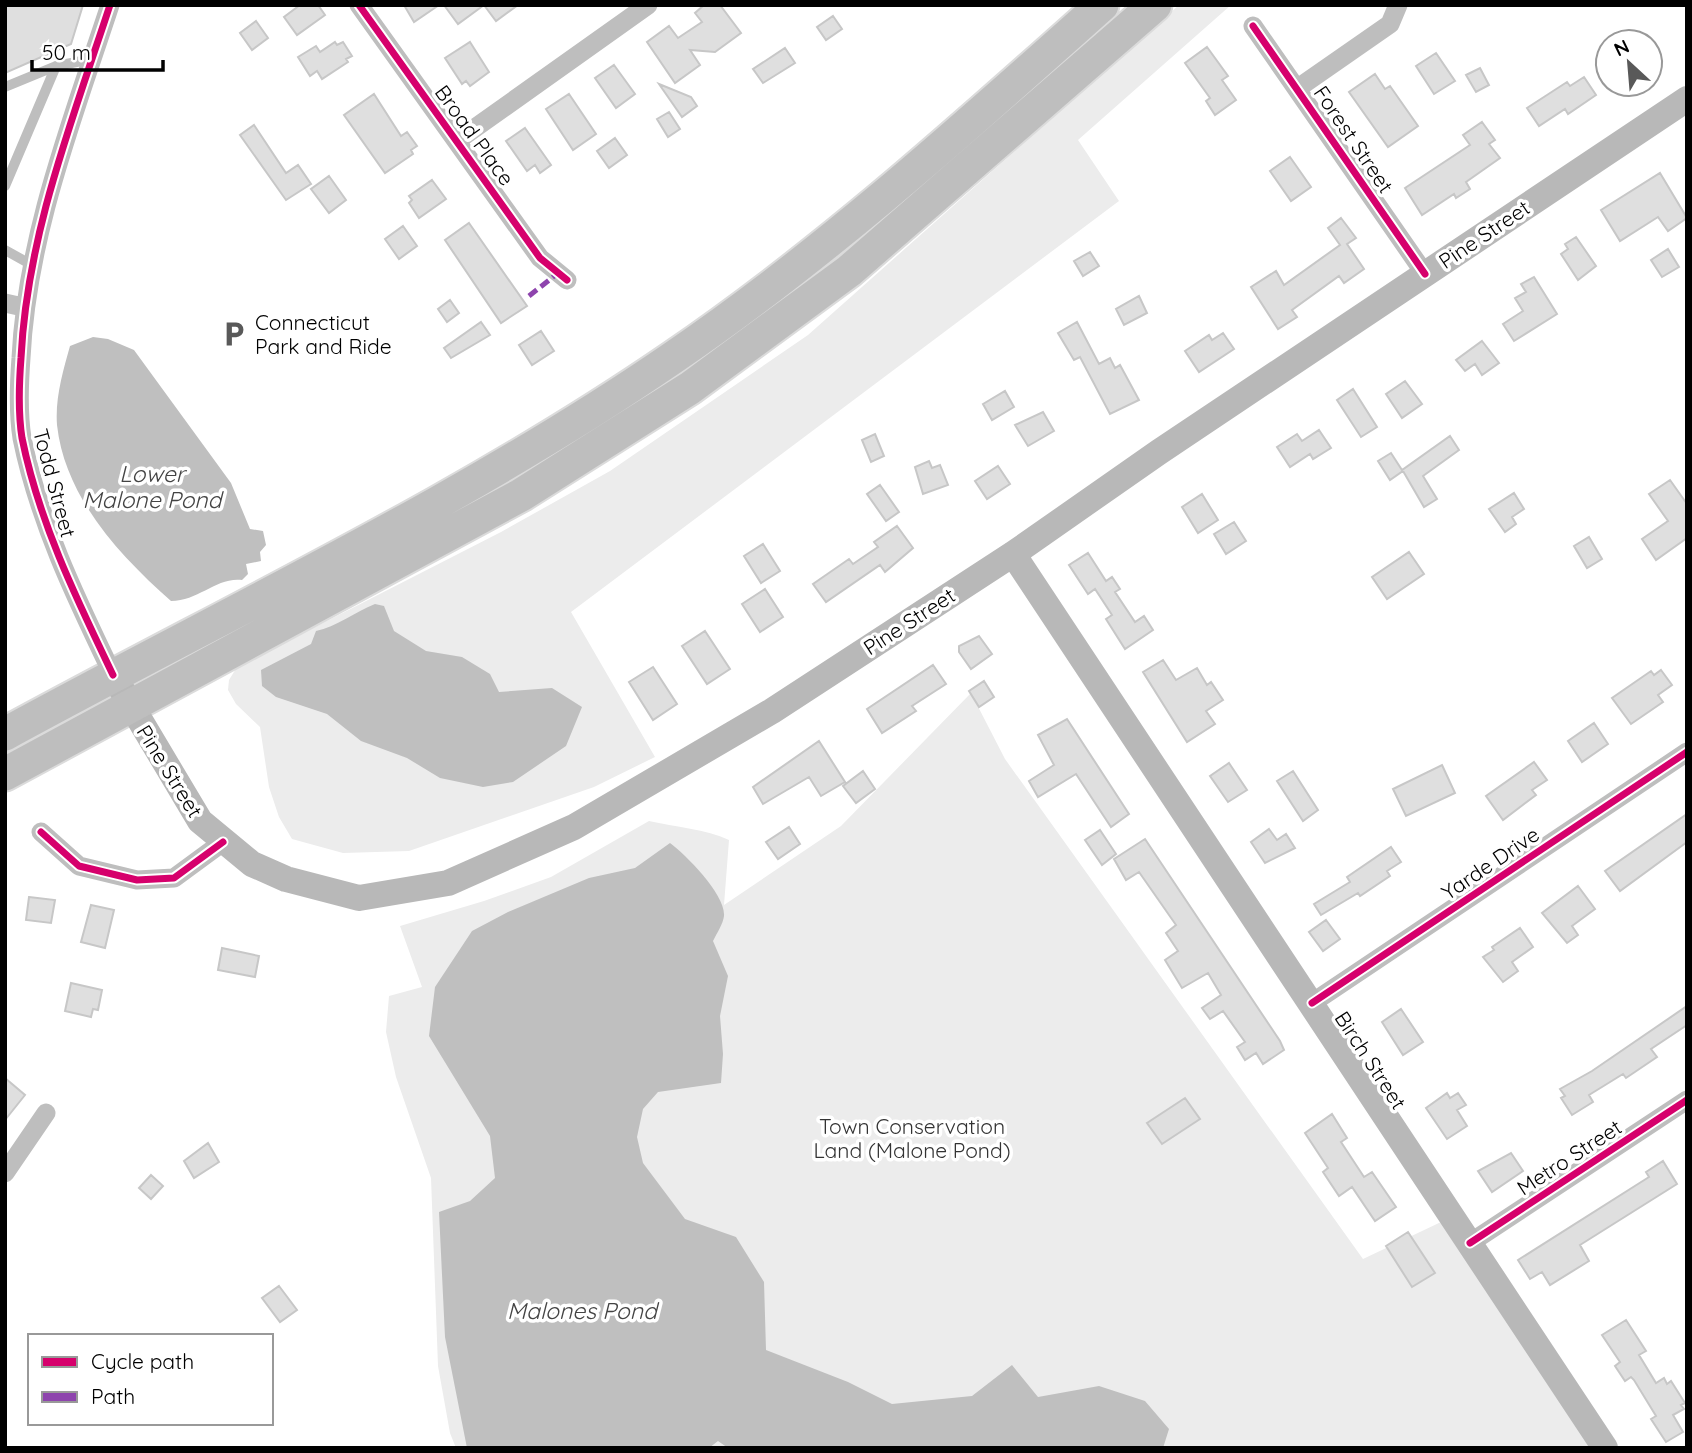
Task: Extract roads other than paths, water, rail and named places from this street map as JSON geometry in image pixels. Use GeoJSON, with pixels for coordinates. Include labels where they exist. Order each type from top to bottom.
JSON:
{"type":"FeatureCollection","features":[{"type":"Feature","properties":{"kind":"highway"},"geometry":{"type":"LineString","coordinates":[[5,734],[495,470],[670,360],[826,246],[1102,5]]}},
{"type":"Feature","properties":{"kind":"highway"},"geometry":{"type":"LineString","coordinates":[[130,706],[521,495],[690,388],[849,271],[1155,5]]}},
{"type":"Feature","properties":{"kind":"highway","name":"Pine Street"},"geometry":{"type":"LineString","coordinates":[[5,774],[130,706]]}},
{"type":"Feature","properties":{"kind":"main road","name":"Pine Street"},"geometry":{"type":"LineString","coordinates":[[113,675],[200,821],[252,864],[286,879],[359,898],[449,883],[574,827],[718,746],[1013,554],[1687,99]]}},
{"type":"Feature","properties":{"kind":"main road","name":"Birch Street"},"geometry":{"type":"LineString","coordinates":[[1013,554],[1605,1448]]}},
{"type":"Feature","properties":{"kind":"street","name":"Todd Street"},"geometry":{"type":"LineString","coordinates":[[110,5],[51,187],[30,264],[14,305],[20,381],[14,440],[57,559],[113,675]]}},
{"type":"Feature","properties":{"kind":"street","name":"Broad Place"},"geometry":{"type":"LineString","coordinates":[[359,5],[540,257],[567,280]]}},
{"type":"Feature","properties":{"kind":"street"},"geometry":{"type":"LineString","coordinates":[[458,140],[648,5]]}},
{"type":"Feature","properties":{"kind":"street"},"geometry":{"type":"LineString","coordinates":[[1298,88],[1390,24],[1398,5]]}},
{"type":"Feature","properties":{"kind":"street","name":"Forest Street"},"geometry":{"type":"LineString","coordinates":[[1253,26],[1425,274]]}},
{"type":"Feature","properties":{"kind":"street","name":"Yarde Drive"},"geometry":{"type":"LineString","coordinates":[[1312,1003],[1687,752]]}},
{"type":"Feature","properties":{"kind":"street"},"geometry":{"type":"LineString","coordinates":[[41,832],[79,866],[137,880],[174,878],[223,842]]}},
{"type":"Feature","properties":{"kind":"street","name":"Metro Street"},"geometry":{"type":"LineString","coordinates":[[1470,1243],[1687,1100]]}},
{"type":"Feature","properties":{"kind":"street"},"geometry":{"type":"LineString","coordinates":[[5,1173],[46,1114]]}},
{"type":"Feature","properties":{"kind":"lane"},"geometry":{"type":"LineString","coordinates":[[5,87],[55,66],[92,59]]}},
{"type":"Feature","properties":{"kind":"lane"},"geometry":{"type":"LineString","coordinates":[[6,184],[55,66]]}},
{"type":"Feature","properties":{"kind":"lane"},"geometry":{"type":"LineString","coordinates":[[5,250],[30,264]]}},
{"type":"Feature","properties":{"kind":"water","name":"Lower Malone Pond"},"geometry":{"type":"Polygon","coordinates":[[[93,337],[108,339],[134,350],[231,483],[250,529],[263,531],[266,545],[260,552],[261,561],[246,564],[248,574],[242,580],[224,582],[190,597],[171,601],[114,544],[83,500],[62,451],[57,425],[57,405],[70,346],[93,337]]]}},
{"type":"Feature","properties":{"kind":"water"},"geometry":{"type":"Polygon","coordinates":[[[375,604],[384,606],[394,631],[426,651],[462,657],[490,674],[499,692],[552,688],[582,707],[566,746],[513,782],[483,787],[440,778],[407,758],[361,741],[327,714],[276,697],[262,686],[261,670],[311,644],[316,631],[375,604]]]}},
{"type":"Feature","properties":{"kind":"water","name":"Malones Pond"},"geometry":{"type":"Polygon","coordinates":[[[670,843],[704,876],[723,907],[724,916],[713,941],[728,976],[720,1016],[723,1054],[721,1083],[658,1092],[643,1109],[637,1137],[643,1163],[685,1219],[736,1237],[764,1282],[766,1350],[848,1382],[892,1404],[972,1396],[1012,1365],[1038,1397],[1099,1386],[1145,1401],[1169,1429],[1163,1448],[728,1448],[718,1441],[709,1448],[467,1448],[445,1337],[439,1212],[470,1201],[495,1178],[490,1136],[429,1036],[435,987],[472,931],[508,912],[589,878],[635,868],[670,843]]]}},
{"type":"Feature","properties":{"kind":"place","name":"Connecticut Park and Ride"},"geometry":{"type":"Point","coordinates":[234,334]}},
{"type":"Feature","properties":{"kind":"park label","name":"Town Conservation Land (Malone Pond)"},"geometry":{"type":"Point","coordinates":[912,1138]}}]}
